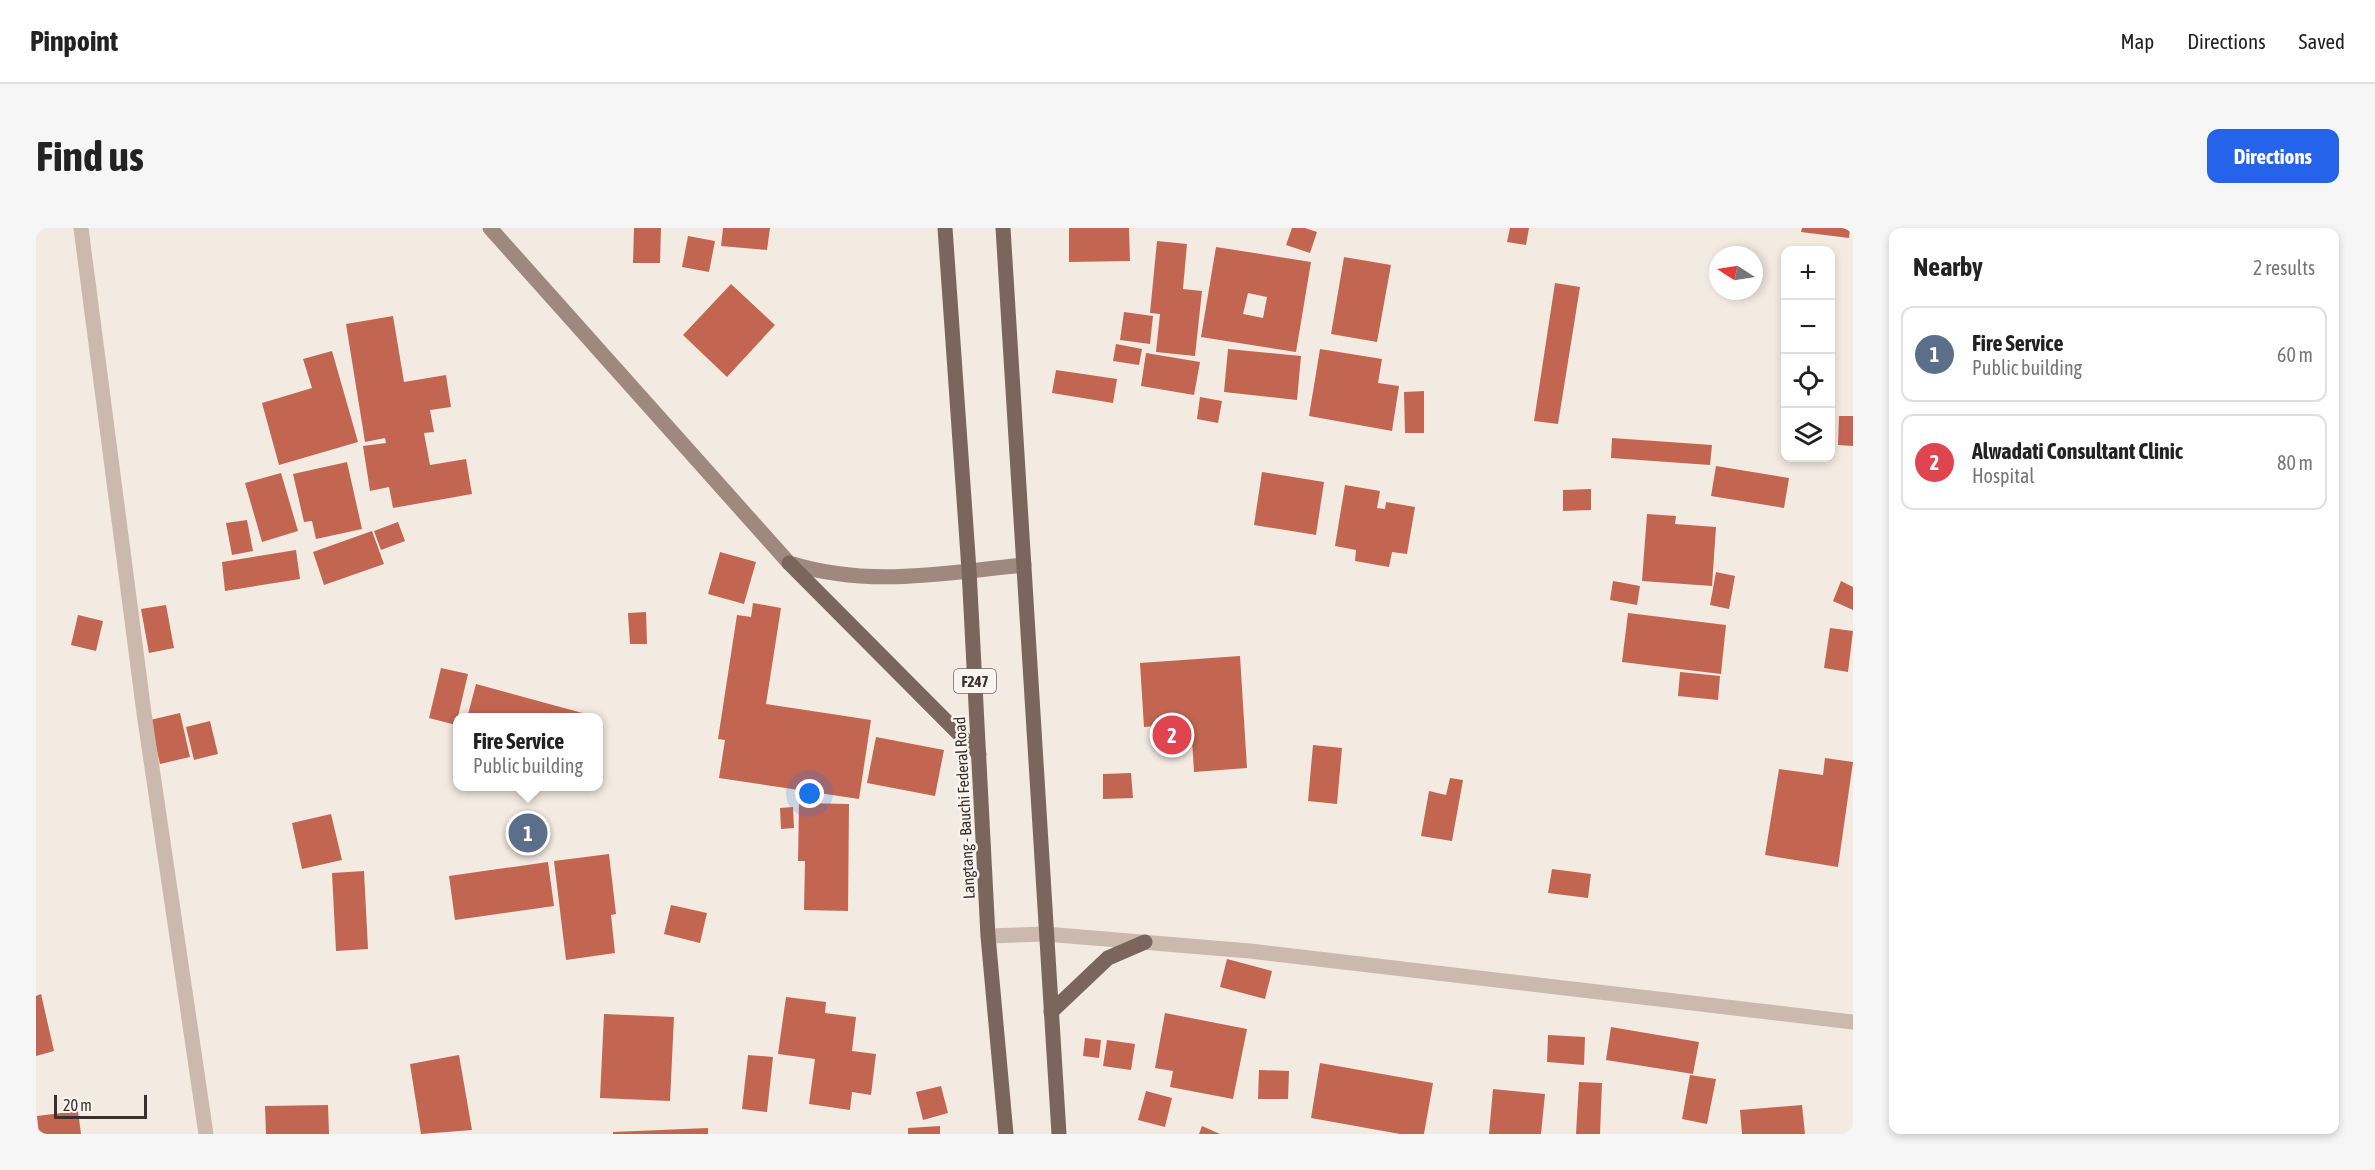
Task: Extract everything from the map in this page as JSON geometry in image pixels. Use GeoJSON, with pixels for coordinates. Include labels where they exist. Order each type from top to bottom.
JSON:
{"type":"FeatureCollection","features":[{"type":"Feature","properties":{"kind":"main road","name":"Langtang - Bauchi Federal Road"},"geometry":{"type":"LineString","coordinates":[[945,228],[969,570],[988,936],[1006,1134]]}},
{"type":"Feature","properties":{"kind":"main road"},"geometry":{"type":"LineString","coordinates":[[1003,228],[1059,1134]]}},
{"type":"Feature","properties":{"kind":"main road"},"geometry":{"type":"LineString","coordinates":[[789,563],[979,754]]}},
{"type":"Feature","properties":{"kind":"main road"},"geometry":{"type":"LineString","coordinates":[[1051,1012],[1108,958],[1145,942]]}},
{"type":"Feature","properties":{"kind":"street"},"geometry":{"type":"LineString","coordinates":[[81,228],[143,702],[206,1134]]}},
{"type":"Feature","properties":{"kind":"street"},"geometry":{"type":"LineString","coordinates":[[490,228],[789,563],[824,573],[859,578],[1024,565]]}},
{"type":"Feature","properties":{"kind":"street"},"geometry":{"type":"LineString","coordinates":[[988,936],[1045,934],[1250,951],[1853,1022]]}},
{"type":"Feature","properties":{"kind":"building"},"geometry":{"type":"Polygon","coordinates":[[[634,228],[661,228],[660,263],[633,263],[634,228]]]}},
{"type":"Feature","properties":{"kind":"building"},"geometry":{"type":"Polygon","coordinates":[[[723,228],[770,228],[767,250],[721,246],[723,228]]]}},
{"type":"Feature","properties":{"kind":"building"},"geometry":{"type":"Polygon","coordinates":[[[1069,228],[1129,228],[1130,261],[1069,262],[1069,228]]]}},
{"type":"Feature","properties":{"kind":"building"},"geometry":{"type":"Polygon","coordinates":[[[1292,228],[1305,228],[1317,232],[1310,253],[1286,245],[1292,228]]]}},
{"type":"Feature","properties":{"kind":"building"},"geometry":{"type":"Polygon","coordinates":[[[1510,228],[1529,228],[1526,245],[1507,242],[1510,228]]]}},
{"type":"Feature","properties":{"kind":"building"},"geometry":{"type":"Polygon","coordinates":[[[1802,228],[1850,228],[1849,238],[1801,232],[1802,228]]]}},
{"type":"Feature","properties":{"kind":"building"},"geometry":{"type":"Polygon","coordinates":[[[688,236],[715,241],[709,272],[682,267],[688,236]]]}},
{"type":"Feature","properties":{"kind":"building"},"geometry":{"type":"Polygon","coordinates":[[[1157,241],[1187,244],[1183,289],[1202,291],[1195,356],[1156,352],[1160,314],[1150,313],[1157,241]]]}},
{"type":"Feature","properties":{"kind":"building"},"geometry":{"type":"Polygon","coordinates":[[[1216,247],[1311,262],[1296,352],[1201,337],[1216,247]],[[1248,293],[1243,314],[1263,318],[1267,297],[1248,293]]]}},
{"type":"Feature","properties":{"kind":"building"},"geometry":{"type":"Polygon","coordinates":[[[1344,257],[1391,265],[1377,342],[1331,334],[1344,257]]]}},
{"type":"Feature","properties":{"kind":"building"},"geometry":{"type":"Polygon","coordinates":[[[1555,283],[1580,287],[1558,424],[1534,421],[1555,283]]]}},
{"type":"Feature","properties":{"kind":"building"},"geometry":{"type":"Polygon","coordinates":[[[731,284],[775,325],[727,377],[683,335],[731,284]]]}},
{"type":"Feature","properties":{"kind":"building"},"geometry":{"type":"Polygon","coordinates":[[[1124,312],[1153,316],[1150,344],[1120,340],[1124,312]]]}},
{"type":"Feature","properties":{"kind":"building"},"geometry":{"type":"Polygon","coordinates":[[[393,316],[404,382],[446,375],[451,407],[430,410],[434,432],[424,433],[430,465],[466,459],[472,494],[393,508],[389,487],[370,491],[363,446],[386,443],[385,438],[365,442],[346,324],[393,316]]]}},
{"type":"Feature","properties":{"kind":"building"},"geometry":{"type":"Polygon","coordinates":[[[1116,344],[1142,349],[1139,365],[1113,361],[1116,344]]]}},
{"type":"Feature","properties":{"kind":"building"},"geometry":{"type":"Polygon","coordinates":[[[1228,349],[1301,356],[1297,400],[1224,392],[1228,349]]]}},
{"type":"Feature","properties":{"kind":"building"},"geometry":{"type":"Polygon","coordinates":[[[1320,349],[1382,359],[1378,383],[1399,386],[1392,431],[1309,416],[1320,349]]]}},
{"type":"Feature","properties":{"kind":"building"},"geometry":{"type":"Polygon","coordinates":[[[332,351],[358,442],[279,465],[262,403],[312,388],[303,359],[332,351]]]}},
{"type":"Feature","properties":{"kind":"building"},"geometry":{"type":"Polygon","coordinates":[[[1146,353],[1200,362],[1194,395],[1141,386],[1146,353]]]}},
{"type":"Feature","properties":{"kind":"building"},"geometry":{"type":"Polygon","coordinates":[[[1056,370],[1117,379],[1113,403],[1052,393],[1056,370]]]}},
{"type":"Feature","properties":{"kind":"building"},"geometry":{"type":"Polygon","coordinates":[[[1424,391],[1424,433],[1405,433],[1404,392],[1424,391]]]}},
{"type":"Feature","properties":{"kind":"building"},"geometry":{"type":"Polygon","coordinates":[[[1200,397],[1222,401],[1218,423],[1197,419],[1200,397]]]}},
{"type":"Feature","properties":{"kind":"building"},"geometry":{"type":"Polygon","coordinates":[[[1839,416],[1853,416],[1853,446],[1838,445],[1839,416]]]}},
{"type":"Feature","properties":{"kind":"building"},"geometry":{"type":"Polygon","coordinates":[[[1612,438],[1712,445],[1710,465],[1611,458],[1612,438]]]}},
{"type":"Feature","properties":{"kind":"building"},"geometry":{"type":"Polygon","coordinates":[[[347,462],[362,529],[316,539],[312,521],[304,522],[293,474],[347,462]]]}},
{"type":"Feature","properties":{"kind":"building"},"geometry":{"type":"Polygon","coordinates":[[[1716,466],[1789,478],[1784,508],[1711,496],[1716,466]]]}},
{"type":"Feature","properties":{"kind":"building"},"geometry":{"type":"Polygon","coordinates":[[[1262,472],[1324,482],[1316,535],[1254,525],[1262,472]]]}},
{"type":"Feature","properties":{"kind":"building"},"geometry":{"type":"Polygon","coordinates":[[[281,473],[298,531],[262,542],[245,483],[281,473]]]}},
{"type":"Feature","properties":{"kind":"building"},"geometry":{"type":"Polygon","coordinates":[[[1345,485],[1380,491],[1377,508],[1385,509],[1386,502],[1415,507],[1407,554],[1392,552],[1389,567],[1355,561],[1356,550],[1335,546],[1345,485]]]}},
{"type":"Feature","properties":{"kind":"building"},"geometry":{"type":"Polygon","coordinates":[[[1591,489],[1591,510],[1563,511],[1563,490],[1591,489]]]}},
{"type":"Feature","properties":{"kind":"building"},"geometry":{"type":"Polygon","coordinates":[[[1647,514],[1676,516],[1675,524],[1716,527],[1712,586],[1642,581],[1647,514]]]}},
{"type":"Feature","properties":{"kind":"building"},"geometry":{"type":"Polygon","coordinates":[[[247,520],[253,551],[232,555],[226,523],[247,520]]]}},
{"type":"Feature","properties":{"kind":"building"},"geometry":{"type":"Polygon","coordinates":[[[398,522],[405,541],[381,550],[374,531],[398,522]]]}},
{"type":"Feature","properties":{"kind":"building"},"geometry":{"type":"Polygon","coordinates":[[[372,531],[384,564],[324,585],[313,552],[372,531]]]}},
{"type":"Feature","properties":{"kind":"building"},"geometry":{"type":"Polygon","coordinates":[[[296,550],[300,579],[225,591],[222,562],[296,550]]]}},
{"type":"Feature","properties":{"kind":"building"},"geometry":{"type":"Polygon","coordinates":[[[720,552],[756,562],[744,604],[708,594],[720,552]]]}},
{"type":"Feature","properties":{"kind":"building"},"geometry":{"type":"Polygon","coordinates":[[[1716,572],[1735,576],[1729,609],[1710,605],[1716,572]]]}},
{"type":"Feature","properties":{"kind":"building"},"geometry":{"type":"Polygon","coordinates":[[[1613,581],[1640,586],[1637,605],[1610,600],[1613,581]]]}},
{"type":"Feature","properties":{"kind":"building"},"geometry":{"type":"Polygon","coordinates":[[[1841,581],[1853,587],[1853,610],[1833,601],[1841,581]]]}},
{"type":"Feature","properties":{"kind":"building"},"geometry":{"type":"Polygon","coordinates":[[[753,603],[781,608],[766,704],[871,720],[859,799],[719,778],[725,740],[718,739],[737,615],[751,617],[753,603]]]}},
{"type":"Feature","properties":{"kind":"building"},"geometry":{"type":"Polygon","coordinates":[[[166,605],[174,648],[149,653],[141,609],[166,605]]]}},
{"type":"Feature","properties":{"kind":"building"},"geometry":{"type":"Polygon","coordinates":[[[646,612],[647,644],[630,644],[628,613],[646,612]]]}},
{"type":"Feature","properties":{"kind":"building"},"geometry":{"type":"Polygon","coordinates":[[[1628,613],[1726,625],[1721,674],[1622,662],[1628,613]]]}},
{"type":"Feature","properties":{"kind":"building"},"geometry":{"type":"Polygon","coordinates":[[[78,615],[103,621],[96,651],[71,645],[78,615]]]}},
{"type":"Feature","properties":{"kind":"building"},"geometry":{"type":"Polygon","coordinates":[[[1830,628],[1853,631],[1848,672],[1824,668],[1830,628]]]}},
{"type":"Feature","properties":{"kind":"building"},"geometry":{"type":"Polygon","coordinates":[[[1240,656],[1247,768],[1194,772],[1191,723],[1144,727],[1140,663],[1240,656]]]}},
{"type":"Feature","properties":{"kind":"building"},"geometry":{"type":"Polygon","coordinates":[[[441,668],[468,674],[459,713],[453,713],[453,724],[429,718],[441,668]]]}},
{"type":"Feature","properties":{"kind":"building"},"geometry":{"type":"Polygon","coordinates":[[[1680,672],[1720,676],[1718,700],[1678,696],[1680,672]]]}},
{"type":"Feature","properties":{"kind":"building"},"geometry":{"type":"Polygon","coordinates":[[[476,684],[582,713],[468,713],[476,684]]]}},
{"type":"Feature","properties":{"kind":"building"},"geometry":{"type":"Polygon","coordinates":[[[180,713],[190,757],[160,764],[150,720],[180,713]]]}},
{"type":"Feature","properties":{"kind":"building"},"geometry":{"type":"Polygon","coordinates":[[[210,721],[218,754],[194,760],[186,727],[210,721]]]}},
{"type":"Feature","properties":{"kind":"building"},"geometry":{"type":"Polygon","coordinates":[[[876,737],[944,750],[935,796],[867,783],[876,737]]]}},
{"type":"Feature","properties":{"kind":"building"},"geometry":{"type":"Polygon","coordinates":[[[1313,745],[1342,748],[1337,804],[1308,801],[1313,745]]]}},
{"type":"Feature","properties":{"kind":"building"},"geometry":{"type":"Polygon","coordinates":[[[1825,758],[1853,762],[1838,867],[1765,855],[1779,769],[1823,775],[1825,758]]]}},
{"type":"Feature","properties":{"kind":"building"},"geometry":{"type":"Polygon","coordinates":[[[1131,773],[1133,798],[1103,799],[1103,774],[1131,773]]]}},
{"type":"Feature","properties":{"kind":"building"},"geometry":{"type":"Polygon","coordinates":[[[1450,778],[1463,780],[1452,841],[1421,836],[1429,791],[1446,795],[1450,778]]]}},
{"type":"Feature","properties":{"kind":"building"},"geometry":{"type":"Polygon","coordinates":[[[799,803],[849,804],[848,911],[804,910],[805,861],[798,861],[799,803]]]}},
{"type":"Feature","properties":{"kind":"building"},"geometry":{"type":"Polygon","coordinates":[[[793,807],[794,828],[781,829],[780,808],[793,807]]]}},
{"type":"Feature","properties":{"kind":"building"},"geometry":{"type":"Polygon","coordinates":[[[331,814],[342,860],[302,869],[292,823],[331,814]]]}},
{"type":"Feature","properties":{"kind":"building"},"geometry":{"type":"Polygon","coordinates":[[[609,854],[616,914],[611,915],[615,953],[566,960],[554,861],[609,854]]]}},
{"type":"Feature","properties":{"kind":"building"},"geometry":{"type":"Polygon","coordinates":[[[548,862],[554,906],[455,920],[449,876],[548,862]]]}},
{"type":"Feature","properties":{"kind":"building"},"geometry":{"type":"Polygon","coordinates":[[[1552,869],[1591,874],[1588,898],[1548,893],[1552,869]]]}},
{"type":"Feature","properties":{"kind":"building"},"geometry":{"type":"Polygon","coordinates":[[[364,871],[368,949],[336,951],[332,873],[364,871]]]}},
{"type":"Feature","properties":{"kind":"building"},"geometry":{"type":"Polygon","coordinates":[[[671,905],[707,913],[700,943],[664,934],[671,905]]]}},
{"type":"Feature","properties":{"kind":"building"},"geometry":{"type":"Polygon","coordinates":[[[1227,959],[1272,971],[1265,999],[1220,987],[1227,959]]]}},
{"type":"Feature","properties":{"kind":"building"},"geometry":{"type":"Polygon","coordinates":[[[41,994],[54,1051],[36,1056],[36,996],[41,994]]]}},
{"type":"Feature","properties":{"kind":"building"},"geometry":{"type":"Polygon","coordinates":[[[786,997],[826,1002],[825,1013],[856,1017],[852,1051],[876,1054],[871,1095],[852,1092],[850,1110],[809,1104],[815,1059],[778,1054],[786,997]]]}},
{"type":"Feature","properties":{"kind":"building"},"geometry":{"type":"Polygon","coordinates":[[[1165,1013],[1247,1029],[1233,1099],[1170,1087],[1173,1071],[1155,1068],[1165,1013]]]}},
{"type":"Feature","properties":{"kind":"building"},"geometry":{"type":"Polygon","coordinates":[[[604,1014],[674,1017],[670,1101],[600,1098],[604,1014]]]}},
{"type":"Feature","properties":{"kind":"building"},"geometry":{"type":"Polygon","coordinates":[[[1611,1027],[1699,1042],[1693,1074],[1606,1060],[1611,1027]]]}},
{"type":"Feature","properties":{"kind":"building"},"geometry":{"type":"Polygon","coordinates":[[[1548,1035],[1585,1037],[1584,1065],[1547,1062],[1548,1035]]]}},
{"type":"Feature","properties":{"kind":"building"},"geometry":{"type":"Polygon","coordinates":[[[1085,1038],[1101,1040],[1099,1058],[1083,1056],[1085,1038]]]}},
{"type":"Feature","properties":{"kind":"building"},"geometry":{"type":"Polygon","coordinates":[[[1107,1040],[1135,1044],[1131,1070],[1103,1066],[1107,1040]]]}},
{"type":"Feature","properties":{"kind":"building"},"geometry":{"type":"Polygon","coordinates":[[[459,1055],[472,1130],[421,1134],[410,1064],[459,1055]]]}},
{"type":"Feature","properties":{"kind":"building"},"geometry":{"type":"Polygon","coordinates":[[[748,1055],[773,1057],[767,1112],[742,1109],[748,1055]]]}},
{"type":"Feature","properties":{"kind":"building"},"geometry":{"type":"Polygon","coordinates":[[[1320,1063],[1433,1083],[1424,1134],[1400,1134],[1311,1118],[1320,1063]]]}},
{"type":"Feature","properties":{"kind":"building"},"geometry":{"type":"Polygon","coordinates":[[[1259,1070],[1289,1071],[1288,1099],[1258,1099],[1259,1070]]]}},
{"type":"Feature","properties":{"kind":"building"},"geometry":{"type":"Polygon","coordinates":[[[1690,1075],[1716,1079],[1707,1124],[1682,1119],[1690,1075]]]}},
{"type":"Feature","properties":{"kind":"building"},"geometry":{"type":"Polygon","coordinates":[[[1579,1082],[1602,1083],[1600,1134],[1576,1134],[1579,1082]]]}},
{"type":"Feature","properties":{"kind":"building"},"geometry":{"type":"Polygon","coordinates":[[[941,1086],[948,1113],[923,1120],[916,1092],[941,1086]]]}},
{"type":"Feature","properties":{"kind":"building"},"geometry":{"type":"Polygon","coordinates":[[[1493,1089],[1545,1094],[1541,1134],[1489,1134],[1493,1089]]]}},
{"type":"Feature","properties":{"kind":"building"},"geometry":{"type":"Polygon","coordinates":[[[1146,1091],[1172,1098],[1165,1127],[1138,1120],[1146,1091]]]}},
{"type":"Feature","properties":{"kind":"building"},"geometry":{"type":"Polygon","coordinates":[[[328,1105],[329,1134],[266,1134],[265,1106],[328,1105]]]}},
{"type":"Feature","properties":{"kind":"building"},"geometry":{"type":"Polygon","coordinates":[[[1802,1105],[1805,1134],[1742,1134],[1740,1110],[1802,1105]]]}},
{"type":"Feature","properties":{"kind":"building"},"geometry":{"type":"Polygon","coordinates":[[[78,1111],[81,1134],[39,1134],[37,1116],[78,1111]]]}},
{"type":"Feature","properties":{"kind":"building"},"geometry":{"type":"Polygon","coordinates":[[[940,1126],[940,1134],[908,1134],[908,1128],[940,1126]]]}},
{"type":"Feature","properties":{"kind":"building"},"geometry":{"type":"Polygon","coordinates":[[[1202,1126],[1220,1134],[1199,1134],[1202,1126]]]}},
{"type":"Feature","properties":{"kind":"building"},"geometry":{"type":"Polygon","coordinates":[[[708,1128],[708,1134],[613,1134],[613,1132],[708,1128]]]}},
{"type":"Feature","properties":{"kind":"place","name":"Alwadati Consultant Clinic"},"geometry":{"type":"Point","coordinates":[1172,735]}},
{"type":"Feature","properties":{"kind":"place","name":"Fire Service"},"geometry":{"type":"Point","coordinates":[528,833]}}]}
